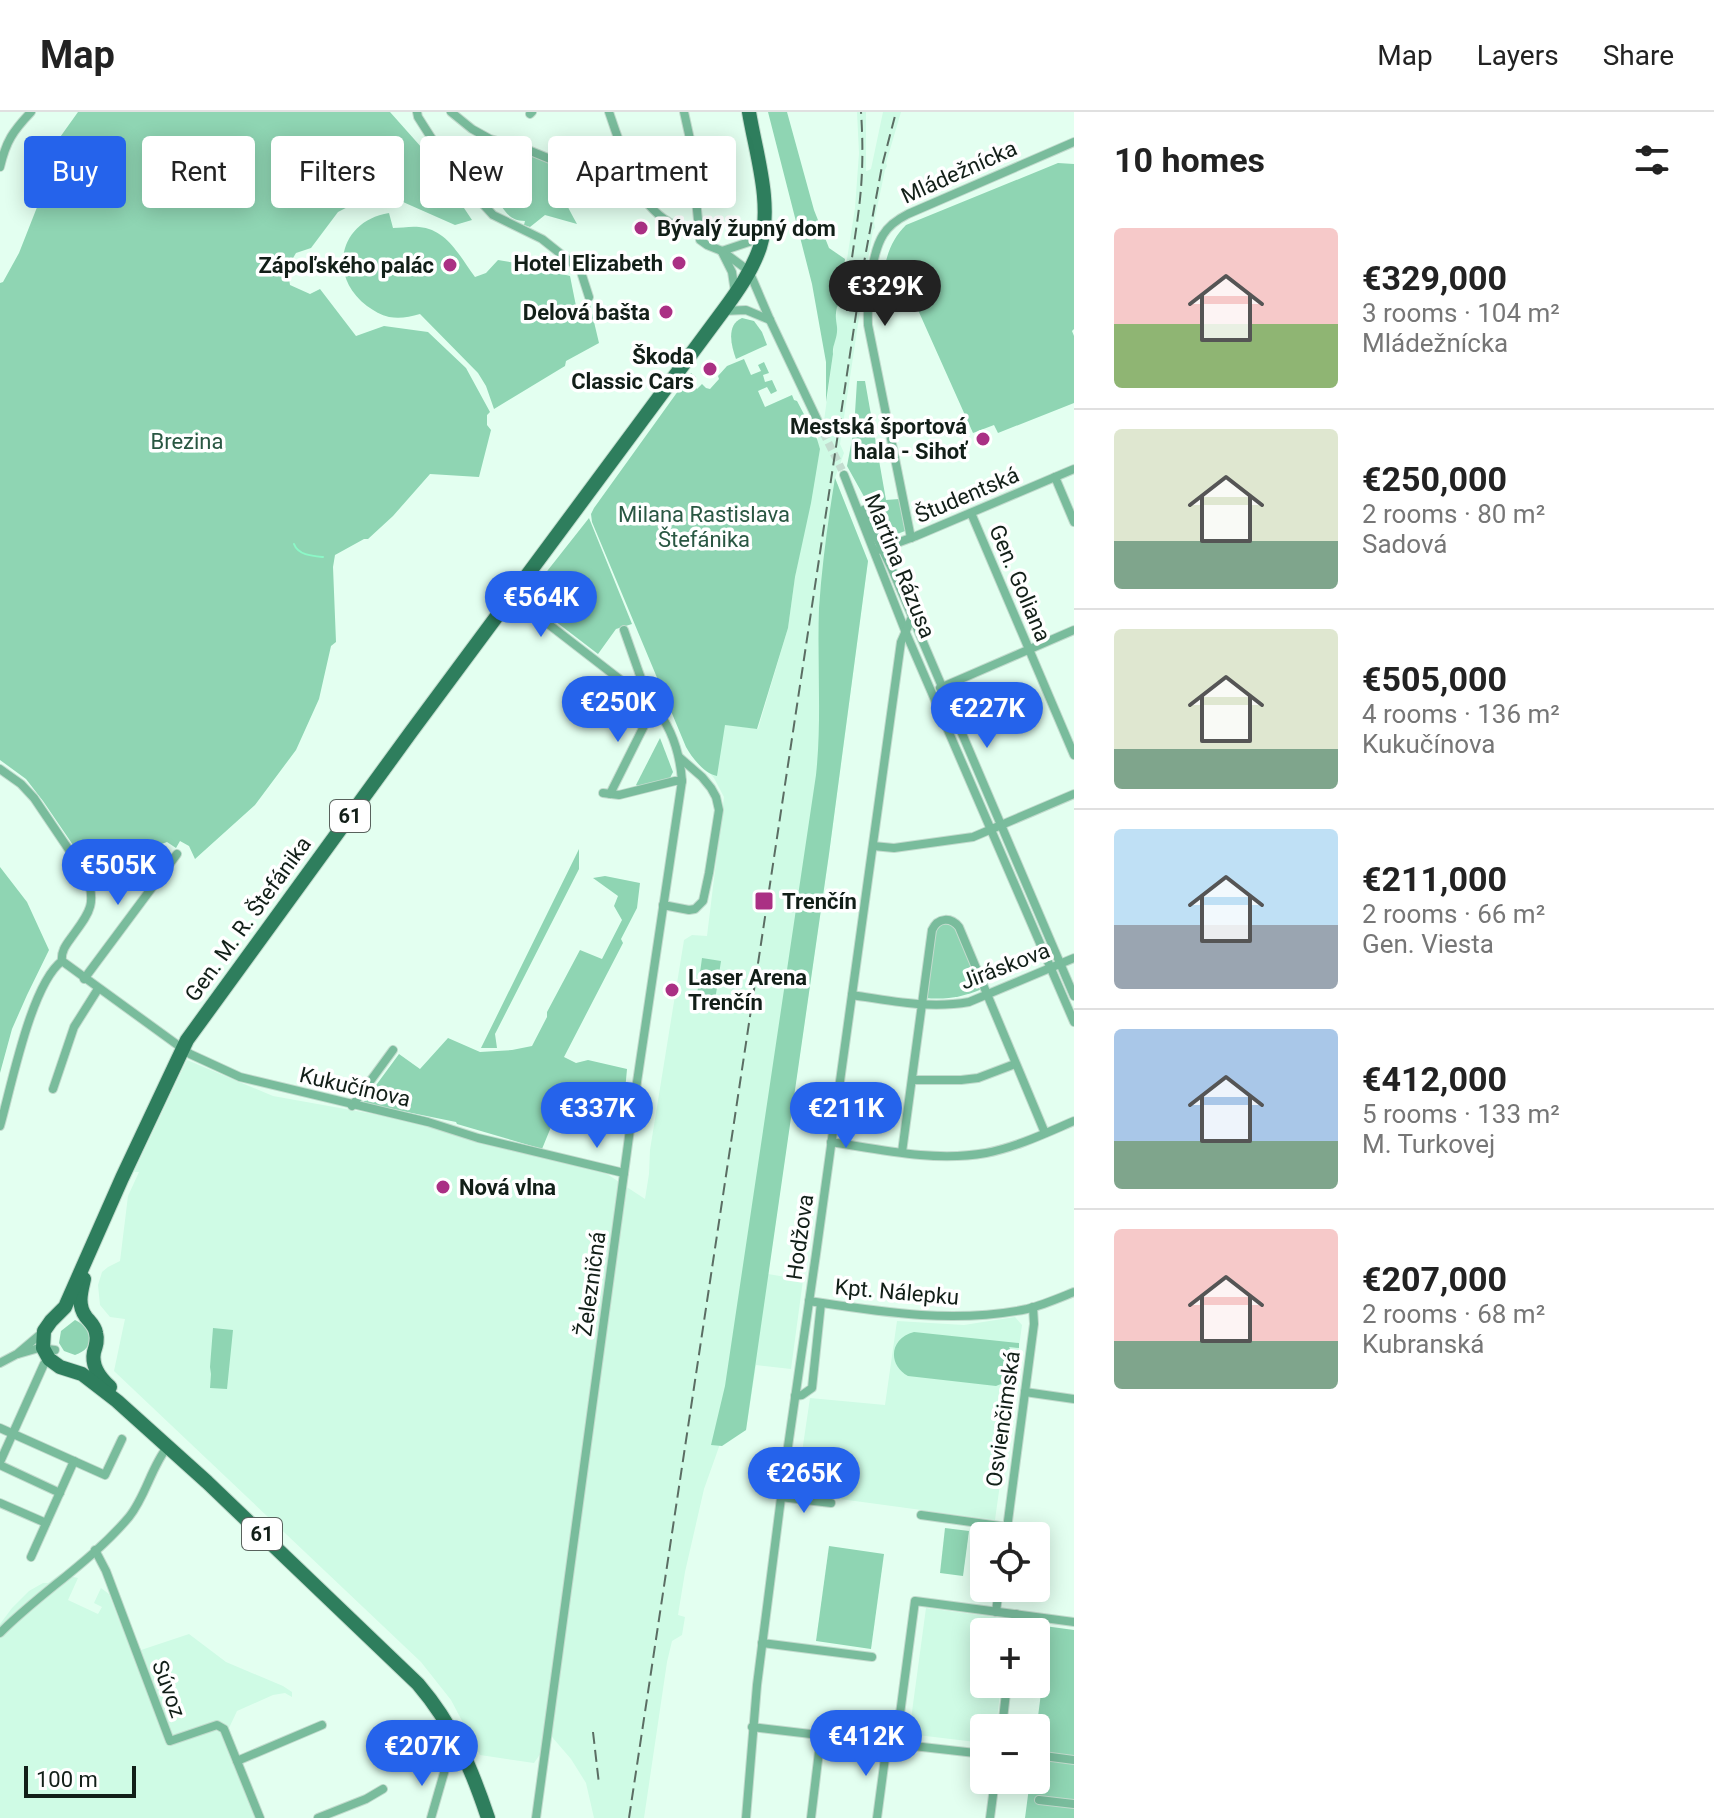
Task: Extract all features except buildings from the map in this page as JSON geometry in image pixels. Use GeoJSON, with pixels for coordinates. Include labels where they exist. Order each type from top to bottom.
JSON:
{"type":"FeatureCollection","features":[{"type":"Feature","properties":{"kind":"main road","name":"61"},"geometry":{"type":"LineString","coordinates":[[512,596],[723,311],[749,271],[763,231],[762,192],[749,112]]}},
{"type":"Feature","properties":{"kind":"main road","name":"Gen. M. R. Štefánika"},"geometry":{"type":"LineString","coordinates":[[182,1049],[512,596]]}},
{"type":"Feature","properties":{"kind":"main road","name":"61"},"geometry":{"type":"LineString","coordinates":[[44,1354],[55,1327],[70,1315],[86,1263],[182,1049]]}},
{"type":"Feature","properties":{"kind":"main road"},"geometry":{"type":"LineString","coordinates":[[81,1280],[91,1310],[104,1326],[99,1356],[106,1388]]}},
{"type":"Feature","properties":{"kind":"main road","name":"61"},"geometry":{"type":"LineString","coordinates":[[44,1331],[51,1321],[70,1315],[94,1326],[97,1345],[93,1358],[106,1388]]}},
{"type":"Feature","properties":{"kind":"main road"},"geometry":{"type":"LineString","coordinates":[[44,1331],[44,1354]]}},
{"type":"Feature","properties":{"kind":"main road"},"geometry":{"type":"LineString","coordinates":[[71,1361],[84,1359],[95,1350],[104,1335]]}},
{"type":"Feature","properties":{"kind":"main road","name":"61"},"geometry":{"type":"LineString","coordinates":[[44,1354],[59,1355],[87,1371],[428,1695],[452,1729],[472,1772],[488,1818]]}},
{"type":"Feature","properties":{"kind":"main road","name":"61"},"geometry":{"type":"LineString","coordinates":[[44,1354],[60,1367],[82,1374],[106,1388]]}},
{"type":"Feature","properties":{"kind":"street"},"geometry":{"type":"LineString","coordinates":[[0,167],[6,144],[31,112]]}},
{"type":"Feature","properties":{"kind":"street"},"geometry":{"type":"LineString","coordinates":[[417,112],[432,139],[493,215],[542,239],[576,266],[589,297]]}},
{"type":"Feature","properties":{"kind":"street"},"geometry":{"type":"LineString","coordinates":[[451,112],[490,139],[548,158]]}},
{"type":"Feature","properties":{"kind":"street"},"geometry":{"type":"LineString","coordinates":[[606,112],[618,136]]}},
{"type":"Feature","properties":{"kind":"street"},"geometry":{"type":"LineString","coordinates":[[684,112],[700,240],[749,271],[823,432]]}},
{"type":"Feature","properties":{"kind":"street","name":"Mládežnícka"},"geometry":{"type":"LineString","coordinates":[[911,538],[868,325],[868,304],[880,239],[889,226],[908,214],[1074,142]]}},
{"type":"Feature","properties":{"kind":"street"},"geometry":{"type":"LineString","coordinates":[[653,208],[674,227],[695,231]]}},
{"type":"Feature","properties":{"kind":"street"},"geometry":{"type":"LineString","coordinates":[[714,248],[749,242],[763,231]]}},
{"type":"Feature","properties":{"kind":"street"},"geometry":{"type":"LineString","coordinates":[[714,248],[732,272],[736,293]]}},
{"type":"Feature","properties":{"kind":"street"},"geometry":{"type":"LineString","coordinates":[[723,311],[746,310],[770,320]]}},
{"type":"Feature","properties":{"kind":"street","name":"Študentská"},"geometry":{"type":"LineString","coordinates":[[878,550],[1074,469]]}},
{"type":"Feature","properties":{"kind":"street","name":"Martina Rázusa"},"geometry":{"type":"LineString","coordinates":[[843,473],[942,687],[1074,1022]]}},
{"type":"Feature","properties":{"kind":"street"},"geometry":{"type":"LineString","coordinates":[[1055,477],[1074,522]]}},
{"type":"Feature","properties":{"kind":"street","name":"Gen. Goliana"},"geometry":{"type":"LineString","coordinates":[[971,513],[1074,755]]}},
{"type":"Feature","properties":{"kind":"street","name":"Martina Rázusa"},"geometry":{"type":"LineString","coordinates":[[878,550],[906,633],[1074,996]]}},
{"type":"Feature","properties":{"kind":"street"},"geometry":{"type":"LineString","coordinates":[[512,596],[651,703],[664,719],[679,756],[702,777],[716,797],[719,810],[703,901],[695,909],[689,910],[663,905]]}},
{"type":"Feature","properties":{"kind":"street","name":"Hodžova"},"geometry":{"type":"LineString","coordinates":[[746,1818],[752,1727],[781,1497],[901,642],[912,617]]}},
{"type":"Feature","properties":{"kind":"street"},"geometry":{"type":"LineString","coordinates":[[624,630],[651,703],[607,793],[619,795],[682,781]]}},
{"type":"Feature","properties":{"kind":"street"},"geometry":{"type":"LineString","coordinates":[[932,691],[1074,630]]}},
{"type":"Feature","properties":{"kind":"street","name":"Železničná"},"geometry":{"type":"LineString","coordinates":[[536,1818],[624,1173],[682,781],[679,756]]}},
{"type":"Feature","properties":{"kind":"street"},"geometry":{"type":"LineString","coordinates":[[0,769],[34,798],[86,875],[92,902],[65,946],[62,961],[55,966],[34,1008],[18,1054],[0,1126]]}},
{"type":"Feature","properties":{"kind":"street"},"geometry":{"type":"LineString","coordinates":[[873,846],[894,848],[973,837],[1074,794]]}},
{"type":"Feature","properties":{"kind":"street"},"geometry":{"type":"LineString","coordinates":[[84,979],[177,854]]}},
{"type":"Feature","properties":{"kind":"street"},"geometry":{"type":"LineString","coordinates":[[902,1152],[932,930],[936,923],[945,920],[954,921],[959,927],[1045,1133]]}},
{"type":"Feature","properties":{"kind":"street","name":"Jiráskova"},"geometry":{"type":"LineString","coordinates":[[852,995],[922,1005],[969,1002],[1074,958]]}},
{"type":"Feature","properties":{"kind":"street","name":"Kukučínova"},"geometry":{"type":"LineString","coordinates":[[62,961],[182,1049],[240,1077],[624,1173]]}},
{"type":"Feature","properties":{"kind":"street"},"geometry":{"type":"LineString","coordinates":[[53,1089],[74,1027],[98,989]]}},
{"type":"Feature","properties":{"kind":"street"},"geometry":{"type":"LineString","coordinates":[[352,1106],[393,1050]]}},
{"type":"Feature","properties":{"kind":"street"},"geometry":{"type":"LineString","coordinates":[[912,1080],[970,1079],[1015,1064]]}},
{"type":"Feature","properties":{"kind":"street"},"geometry":{"type":"LineString","coordinates":[[831,1142],[928,1156],[972,1155],[1006,1147],[1074,1121]]}},
{"type":"Feature","properties":{"kind":"street","name":"Kpt. Nálepku"},"geometry":{"type":"LineString","coordinates":[[809,1301],[892,1313],[963,1317],[1033,1307],[1074,1292]]}},
{"type":"Feature","properties":{"kind":"street"},"geometry":{"type":"LineString","coordinates":[[795,1396],[812,1388],[821,1303]]}},
{"type":"Feature","properties":{"kind":"street","name":"Osvienčimská"},"geometry":{"type":"LineString","coordinates":[[1007,1522],[1034,1324],[1033,1307]]}},
{"type":"Feature","properties":{"kind":"street"},"geometry":{"type":"LineString","coordinates":[[0,1363],[17,1354],[44,1331]]}},
{"type":"Feature","properties":{"kind":"street"},"geometry":{"type":"LineString","coordinates":[[17,1354],[44,1354],[0,1464],[60,1493]]}},
{"type":"Feature","properties":{"kind":"street"},"geometry":{"type":"LineString","coordinates":[[1025,1392],[1074,1399]]}},
{"type":"Feature","properties":{"kind":"street"},"geometry":{"type":"LineString","coordinates":[[0,1428],[105,1475],[122,1439]]}},
{"type":"Feature","properties":{"kind":"street"},"geometry":{"type":"LineString","coordinates":[[0,1633],[27,1606],[118,1529],[142,1497],[161,1454],[168,1446]]}},
{"type":"Feature","properties":{"kind":"street"},"geometry":{"type":"LineString","coordinates":[[31,1557],[74,1461]]}},
{"type":"Feature","properties":{"kind":"street"},"geometry":{"type":"LineString","coordinates":[[781,1497],[831,1503]]}},
{"type":"Feature","properties":{"kind":"street"},"geometry":{"type":"LineString","coordinates":[[0,1503],[46,1523]]}},
{"type":"Feature","properties":{"kind":"street"},"geometry":{"type":"LineString","coordinates":[[921,1515],[970,1525]]}},
{"type":"Feature","properties":{"kind":"street","name":"Súvoz"},"geometry":{"type":"LineString","coordinates":[[95,1550],[106,1571],[170,1741],[217,1725],[224,1729],[260,1818]]}},
{"type":"Feature","properties":{"kind":"street"},"geometry":{"type":"LineString","coordinates":[[877,1818],[915,1601],[1074,1621]]}},
{"type":"Feature","properties":{"kind":"street"},"geometry":{"type":"LineString","coordinates":[[996,1612],[997,1602]]}},
{"type":"Feature","properties":{"kind":"street"},"geometry":{"type":"LineString","coordinates":[[1016,1614],[1016,1618]]}},
{"type":"Feature","properties":{"kind":"street"},"geometry":{"type":"LineString","coordinates":[[762,1643],[872,1657]]}},
{"type":"Feature","properties":{"kind":"street"},"geometry":{"type":"LineString","coordinates":[[237,1761],[322,1725]]}},
{"type":"Feature","properties":{"kind":"street"},"geometry":{"type":"LineString","coordinates":[[752,1727],[970,1752]]}},
{"type":"Feature","properties":{"kind":"street"},"geometry":{"type":"LineString","coordinates":[[431,1818],[446,1766],[452,1729]]}},
{"type":"Feature","properties":{"kind":"street"},"geometry":{"type":"LineString","coordinates":[[811,1818],[821,1735]]}},
{"type":"Feature","properties":{"kind":"street"},"geometry":{"type":"LineString","coordinates":[[1050,1757],[1074,1760]]}},
{"type":"Feature","properties":{"kind":"street"},"geometry":{"type":"LineString","coordinates":[[318,1818],[383,1789]]}},
{"type":"Feature","properties":{"kind":"street"},"geometry":{"type":"LineString","coordinates":[[990,1818],[993,1794]]}},
{"type":"Feature","properties":{"kind":"street"},"geometry":{"type":"LineString","coordinates":[[1039,1800],[1074,1804]]}},
{"type":"Feature","properties":{"kind":"shaded area"},"geometry":{"type":"Polygon","coordinates":[[[857,112],[866,112],[867,171],[871,169],[883,112],[901,112],[886,163],[874,222],[840,444],[844,453],[835,478],[868,561],[768,1274],[803,1280],[791,1369],[756,1365],[746,1430],[720,1444],[704,1489],[678,1615],[685,1617],[682,1635],[672,1641],[667,1662],[644,1818],[594,1818],[586,1783],[552,1737],[534,1763],[480,1755],[451,1700],[421,1662],[114,1371],[125,1319],[110,1317],[100,1305],[98,1285],[102,1272],[120,1261],[128,1196],[139,1172],[134,1172],[187,1060],[273,1096],[412,1121],[607,1174],[645,1199],[684,940],[692,935],[707,936],[724,797],[714,778],[699,761],[725,724],[758,729],[788,628],[820,449],[817,441],[824,421],[837,307],[840,304],[855,208],[859,153],[857,112]]]}},
{"type":"Feature","properties":{"kind":"shaded area"},"geometry":{"type":"Polygon","coordinates":[[[1015,1317],[1022,1325],[995,1520],[796,1493],[810,1398],[885,1405],[897,1321],[964,1325],[1015,1317]]]}},
{"type":"Feature","properties":{"kind":"shaded area"},"geometry":{"type":"Polygon","coordinates":[[[60,1574],[78,1578],[68,1600],[98,1614],[102,1607],[94,1603],[101,1588],[109,1594],[121,1625],[124,1619],[141,1650],[189,1634],[226,1662],[292,1692],[292,1697],[285,1693],[273,1695],[237,1711],[229,1728],[264,1818],[0,1818],[0,1624],[29,1591],[60,1574]]]}},
{"type":"Feature","properties":{"kind":"shaded area"},"geometry":{"type":"Polygon","coordinates":[[[926,1608],[1002,1618],[970,1618],[970,1698],[999,1698],[998,1714],[970,1714],[970,1741],[909,1734],[926,1608]]]}},
{"type":"Feature","properties":{"kind":"green space","name":"Brezina"},"geometry":{"type":"Polygon","coordinates":[[[78,112],[390,112],[420,146],[420,208],[464,208],[472,220],[455,225],[404,202],[404,136],[271,136],[271,208],[346,208],[338,212],[311,248],[296,253],[287,268],[290,285],[310,294],[320,289],[356,336],[384,326],[428,332],[466,368],[490,412],[487,425],[491,430],[479,477],[430,474],[368,539],[335,555],[336,642],[331,646],[319,699],[296,750],[255,805],[195,859],[189,846],[180,841],[176,848],[167,842],[90,870],[26,779],[0,760],[0,283],[19,253],[37,208],[126,208],[126,136],[61,136],[78,112]]]}},
{"type":"Feature","properties":{"kind":"green space"},"geometry":{"type":"Polygon","coordinates":[[[768,112],[787,112],[814,210],[829,248],[845,259],[826,402],[826,362],[812,284],[768,112]]]}},
{"type":"Feature","properties":{"kind":"green space"},"geometry":{"type":"Polygon","coordinates":[[[532,155],[548,161],[548,208],[569,208],[577,224],[545,215],[530,227],[524,225],[525,221],[510,216],[503,208],[532,208],[532,155]]]}},
{"type":"Feature","properties":{"kind":"green space"},"geometry":{"type":"Polygon","coordinates":[[[1058,163],[1074,164],[1074,403],[998,433],[994,425],[973,433],[910,292],[880,293],[887,256],[906,225],[1058,163]]]}},
{"type":"Feature","properties":{"kind":"green space"},"geometry":{"type":"Polygon","coordinates":[[[389,213],[393,228],[429,229],[445,238],[475,277],[486,273],[498,260],[570,276],[576,306],[590,305],[599,343],[494,409],[478,373],[420,314],[389,317],[367,306],[354,294],[343,266],[344,251],[359,227],[372,218],[389,213]]]}},
{"type":"Feature","properties":{"kind":"green space"},"geometry":{"type":"Polygon","coordinates":[[[742,318],[754,321],[767,345],[736,359],[731,342],[732,330],[742,318]]]}},
{"type":"Feature","properties":{"kind":"green space","name":"Milana Rastislava Štefánika"},"geometry":{"type":"Polygon","coordinates":[[[744,359],[751,375],[761,371],[758,365],[764,362],[769,373],[763,375],[765,382],[772,380],[777,391],[771,394],[767,387],[758,391],[765,407],[792,395],[820,449],[788,628],[757,729],[725,725],[717,776],[699,765],[686,747],[591,514],[691,373],[696,377],[691,383],[697,389],[702,384],[710,389],[727,366],[744,359]]]}},
{"type":"Feature","properties":{"kind":"green space"},"geometry":{"type":"Polygon","coordinates":[[[857,381],[865,381],[886,500],[899,499],[905,531],[887,538],[847,466],[854,429],[857,381]]]}},
{"type":"Feature","properties":{"kind":"green space"},"geometry":{"type":"Polygon","coordinates":[[[835,478],[868,561],[746,1430],[722,1446],[711,1445],[725,1386],[816,775],[819,608],[835,478]]]}},
{"type":"Feature","properties":{"kind":"green space"},"geometry":{"type":"Polygon","coordinates":[[[589,518],[632,624],[616,629],[598,654],[538,608],[532,597],[533,589],[589,518]]]}},
{"type":"Feature","properties":{"kind":"green space"},"geometry":{"type":"Polygon","coordinates":[[[660,738],[673,772],[670,778],[639,787],[636,785],[660,738]]]}},
{"type":"Feature","properties":{"kind":"green space"},"geometry":{"type":"Polygon","coordinates":[[[579,849],[579,869],[495,1034],[497,1048],[481,1048],[579,849]]]}},
{"type":"Feature","properties":{"kind":"green space"},"geometry":{"type":"Polygon","coordinates":[[[0,867],[27,902],[49,950],[12,1029],[0,1073],[0,867]]]}},
{"type":"Feature","properties":{"kind":"green space"},"geometry":{"type":"Polygon","coordinates":[[[605,876],[640,883],[637,908],[621,939],[623,943],[564,1057],[576,1063],[588,1060],[627,1069],[625,1091],[563,1085],[560,1105],[542,1149],[456,1122],[363,1103],[399,1054],[420,1069],[448,1038],[480,1052],[532,1046],[580,950],[602,959],[622,920],[614,906],[618,896],[593,878],[605,876]]]}},
{"type":"Feature","properties":{"kind":"green space"},"geometry":{"type":"Polygon","coordinates":[[[944,922],[954,925],[982,989],[954,997],[925,998],[934,931],[944,922]]]}},
{"type":"Feature","properties":{"kind":"green space"},"geometry":{"type":"Polygon","coordinates":[[[702,958],[721,961],[714,1007],[699,1009],[696,1002],[702,958]]]}},
{"type":"Feature","properties":{"kind":"green space"},"geometry":{"type":"Polygon","coordinates":[[[75,1320],[86,1328],[90,1338],[87,1348],[75,1355],[64,1351],[59,1343],[61,1331],[75,1320]]]}},
{"type":"Feature","properties":{"kind":"green space"},"geometry":{"type":"Polygon","coordinates":[[[213,1328],[233,1330],[227,1389],[210,1388],[213,1328]]]}},
{"type":"Feature","properties":{"kind":"green space"},"geometry":{"type":"Polygon","coordinates":[[[914,1332],[1019,1343],[1019,1348],[1009,1347],[1014,1359],[1013,1370],[1007,1379],[996,1386],[908,1376],[897,1365],[894,1352],[900,1340],[914,1332]]]}},
{"type":"Feature","properties":{"kind":"green space"},"geometry":{"type":"Polygon","coordinates":[[[945,1528],[969,1531],[963,1576],[940,1573],[945,1528]]]}},
{"type":"Feature","properties":{"kind":"green space"},"geometry":{"type":"Polygon","coordinates":[[[829,1546],[884,1554],[871,1649],[816,1641],[829,1546]]]}},
{"type":"Feature","properties":{"kind":"green space"},"geometry":{"type":"Polygon","coordinates":[[[1050,1627],[1074,1630],[1074,1818],[1025,1818],[1028,1794],[1050,1794],[1050,1714],[1038,1714],[1040,1698],[1050,1698],[1050,1627]]]}},
{"type":"Feature","properties":{"kind":"waterway"},"geometry":{"type":"LineString","coordinates":[[294,544],[302,553],[323,557]]}},
{"type":"Feature","properties":{"kind":"tunnel"},"geometry":{"type":"LineString","coordinates":[[823,432],[842,470]]}},
{"type":"Feature","properties":{"kind":"railway"},"geometry":{"type":"LineString","coordinates":[[847,311],[861,188],[861,112]]}},
{"type":"Feature","properties":{"kind":"railway"},"geometry":{"type":"LineString","coordinates":[[629,1818],[863,268],[882,166],[896,112]]}},
{"type":"Feature","properties":{"kind":"railway"},"geometry":{"type":"LineString","coordinates":[[593,1732],[599,1784]]}},
{"type":"Feature","properties":{"kind":"place","name":"Bývalý župný dom"},"geometry":{"type":"Point","coordinates":[641,228]}},
{"type":"Feature","properties":{"kind":"place","name":"Hotel Elizabeth"},"geometry":{"type":"Point","coordinates":[679,263]}},
{"type":"Feature","properties":{"kind":"place","name":"Zápoľského palác"},"geometry":{"type":"Point","coordinates":[450,265]}},
{"type":"Feature","properties":{"kind":"place","name":"Delová bašta"},"geometry":{"type":"Point","coordinates":[666,312]}},
{"type":"Feature","properties":{"kind":"place","name":"Škoda Classic Cars"},"geometry":{"type":"Point","coordinates":[710,369]}},
{"type":"Feature","properties":{"kind":"place","name":"Mestská športová hala - Sihoť"},"geometry":{"type":"Point","coordinates":[983,439]}},
{"type":"Feature","properties":{"kind":"place","name":"Trenčín"},"geometry":{"type":"Point","coordinates":[764,901]}},
{"type":"Feature","properties":{"kind":"place","name":"Laser Arena Trenčín"},"geometry":{"type":"Point","coordinates":[672,990]}},
{"type":"Feature","properties":{"kind":"place","name":"Nová vlna"},"geometry":{"type":"Point","coordinates":[443,1187]}}]}
